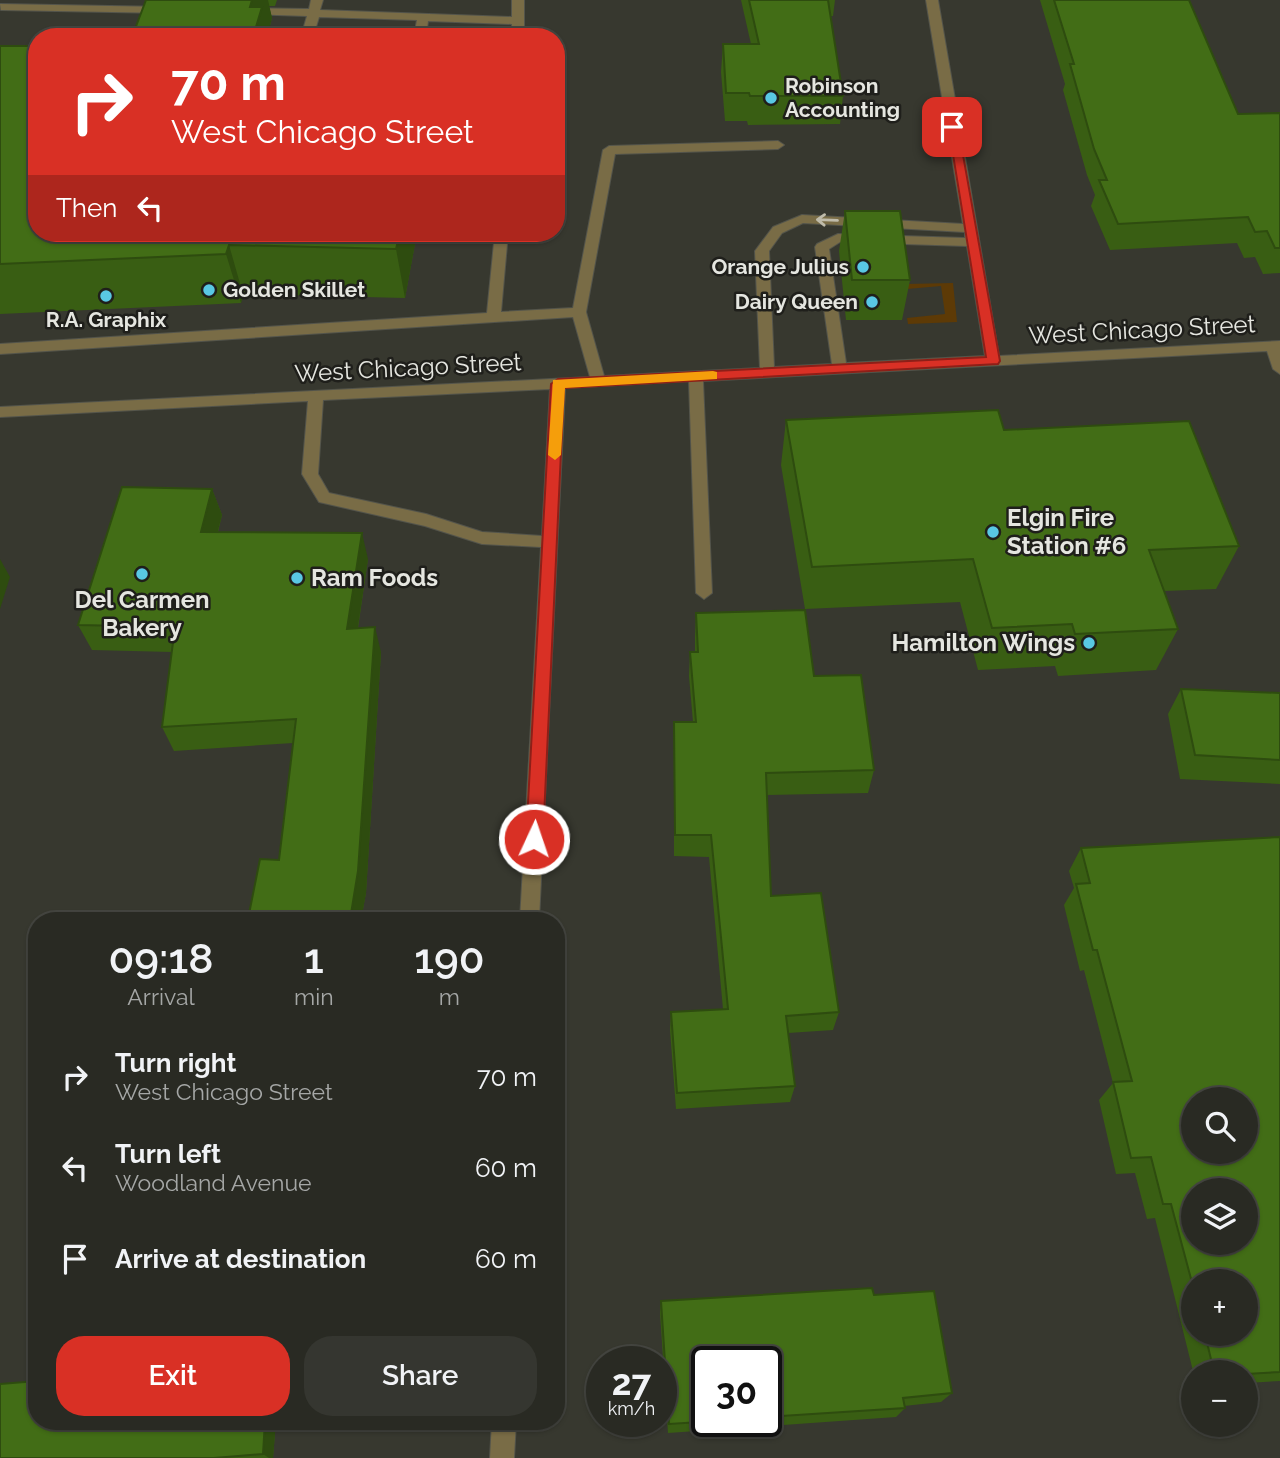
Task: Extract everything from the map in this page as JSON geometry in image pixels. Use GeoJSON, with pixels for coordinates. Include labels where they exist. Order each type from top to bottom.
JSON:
{"type":"FeatureCollection","features":[{"type":"Feature","properties":{"kind":"street"},"geometry":{"type":"LineString","coordinates":[[0,8],[5,0]]}},
{"type":"Feature","properties":{"kind":"street"},"geometry":{"type":"LineString","coordinates":[[310,28],[317,0]]}},
{"type":"Feature","properties":{"kind":"street"},"geometry":{"type":"LineString","coordinates":[[518,0],[518,28]]}},
{"type":"Feature","properties":{"kind":"street"},"geometry":{"type":"LineString","coordinates":[[932,0],[993,361]]}},
{"type":"Feature","properties":{"kind":"street"},"geometry":{"type":"LineString","coordinates":[[0,8],[174,10]]}},
{"type":"Feature","properties":{"kind":"street"},"geometry":{"type":"LineString","coordinates":[[230,11],[518,21]]}},
{"type":"Feature","properties":{"kind":"street"},"geometry":{"type":"LineString","coordinates":[[421,28],[423,17]]}},
{"type":"Feature","properties":{"kind":"street"},"geometry":{"type":"LineString","coordinates":[[598,381],[579,312],[609,150],[778,145]]}},
{"type":"Feature","properties":{"kind":"street"},"geometry":{"type":"LineString","coordinates":[[767,372],[762,251],[767,239],[778,228],[802,219],[970,235]]}},
{"type":"Feature","properties":{"kind":"street"},"geometry":{"type":"LineString","coordinates":[[840,369],[822,247],[838,238],[970,235]]}},
{"type":"Feature","properties":{"kind":"street"},"geometry":{"type":"LineString","coordinates":[[494,317],[500,242]]}},
{"type":"Feature","properties":{"kind":"street"},"geometry":{"type":"LineString","coordinates":[[0,349],[579,312]]}},
{"type":"Feature","properties":{"kind":"street"},"geometry":{"type":"LineString","coordinates":[[1276,346],[1280,369]]}},
{"type":"Feature","properties":{"kind":"street","name":"West Chicago Street"},"geometry":{"type":"LineString","coordinates":[[0,412],[1276,346]]}},
{"type":"Feature","properties":{"kind":"street"},"geometry":{"type":"LineString","coordinates":[[696,376],[704,593]]}},
{"type":"Feature","properties":{"kind":"street"},"geometry":{"type":"LineString","coordinates":[[530,912],[558,384]]}},
{"type":"Feature","properties":{"kind":"street"},"geometry":{"type":"LineString","coordinates":[[316,396],[310,474],[324,498],[426,520],[482,538],[550,542]]}},
{"type":"Feature","properties":{"kind":"street"},"geometry":{"type":"LineString","coordinates":[[502,1458],[504,1430]]}},
{"type":"Feature","properties":{"kind":"shaded area"},"geometry":{"type":"Polygon","coordinates":[[[953,283],[957,322],[908,324],[907,318],[945,314],[941,286],[907,289],[906,284],[953,283]]]}},
{"type":"Feature","properties":{"kind":"building"},"geometry":{"type":"Polygon","coordinates":[[[146,0],[252,0],[250,7],[262,7],[256,28],[135,28],[146,0]]]}},
{"type":"Feature","properties":{"kind":"building"},"geometry":{"type":"Polygon","coordinates":[[[749,0],[828,0],[843,96],[750,96],[749,93],[726,93],[723,44],[759,44],[749,0]]]}},
{"type":"Feature","properties":{"kind":"building"},"geometry":{"type":"Polygon","coordinates":[[[1054,0],[1189,0],[1238,114],[1280,113],[1280,248],[1275,248],[1267,231],[1255,232],[1248,217],[1118,224],[1099,180],[1107,180],[1094,149],[1070,64],[1074,64],[1054,0]]]}},
{"type":"Feature","properties":{"kind":"building"},"geometry":{"type":"Polygon","coordinates":[[[0,46],[28,46],[28,242],[398,242],[396,249],[229,245],[226,254],[0,264],[0,46]]]}},
{"type":"Feature","properties":{"kind":"building"},"geometry":{"type":"Polygon","coordinates":[[[845,211],[900,211],[910,280],[852,280],[845,211]]]}},
{"type":"Feature","properties":{"kind":"building","name":"Elgin Fire Station #6"},"geometry":{"type":"Polygon","coordinates":[[[998,410],[1004,430],[1189,421],[1239,546],[1149,550],[1178,629],[1075,634],[1072,624],[992,628],[973,559],[812,567],[786,420],[998,410]]]}},
{"type":"Feature","properties":{"kind":"building"},"geometry":{"type":"Polygon","coordinates":[[[122,487],[212,489],[201,532],[362,533],[347,629],[375,627],[358,871],[351,912],[249,912],[260,859],[279,860],[296,719],[162,727],[175,627],[78,625],[122,487]]]}},
{"type":"Feature","properties":{"kind":"building"},"geometry":{"type":"Polygon","coordinates":[[[805,610],[814,676],[861,675],[874,770],[766,773],[771,896],[821,893],[839,1012],[786,1016],[795,1086],[677,1093],[671,1012],[728,1009],[711,835],[675,835],[674,722],[696,722],[690,652],[698,652],[696,613],[805,610]]]}},
{"type":"Feature","properties":{"kind":"building"},"geometry":{"type":"Polygon","coordinates":[[[1181,689],[1280,693],[1280,760],[1195,755],[1181,689]]]}},
{"type":"Feature","properties":{"kind":"building"},"geometry":{"type":"Polygon","coordinates":[[[1280,837],[1280,1372],[1258,1373],[1258,1360],[1211,1360],[1208,1346],[1258,1346],[1258,1269],[1188,1269],[1185,1255],[1258,1255],[1258,1178],[1181,1178],[1181,1241],[1171,1204],[1163,1204],[1151,1157],[1131,1158],[1113,1082],[1132,1081],[1097,950],[1093,950],[1076,884],[1090,883],[1081,848],[1280,837]]]}},
{"type":"Feature","properties":{"kind":"building"},"geometry":{"type":"Polygon","coordinates":[[[872,1288],[874,1295],[934,1291],[952,1393],[903,1398],[905,1408],[782,1416],[782,1346],[691,1346],[691,1423],[677,1423],[677,1346],[664,1346],[661,1301],[872,1288]]]}},
{"type":"Feature","properties":{"kind":"building"},"geometry":{"type":"Polygon","coordinates":[[[28,1382],[28,1430],[264,1430],[263,1454],[214,1458],[0,1458],[0,1384],[28,1382]]]}},
{"type":"Feature","properties":{"kind":"slow traffic"},"geometry":{"type":"LineString","coordinates":[[555,455],[558,384],[713,375]]}},
{"type":"Feature","properties":{"kind":"place","name":"Robinson Accounting"},"geometry":{"type":"Point","coordinates":[771,98]}},
{"type":"Feature","properties":{"kind":"place","name":"Orange Julius"},"geometry":{"type":"Point","coordinates":[863,267]}},
{"type":"Feature","properties":{"kind":"place","name":"Golden Skillet"},"geometry":{"type":"Point","coordinates":[209,290]}},
{"type":"Feature","properties":{"kind":"place","name":"R.A. Graphix"},"geometry":{"type":"Point","coordinates":[106,296]}},
{"type":"Feature","properties":{"kind":"place","name":"Dairy Queen"},"geometry":{"type":"Point","coordinates":[872,302]}},
{"type":"Feature","properties":{"kind":"place","name":"Elgin Fire Station #6"},"geometry":{"type":"Point","coordinates":[993,532]}},
{"type":"Feature","properties":{"kind":"place","name":"Del Carmen Bakery"},"geometry":{"type":"Point","coordinates":[142,574]}},
{"type":"Feature","properties":{"kind":"place","name":"Ram Foods"},"geometry":{"type":"Point","coordinates":[297,578]}},
{"type":"Feature","properties":{"kind":"place","name":"Hamilton Wings"},"geometry":{"type":"Point","coordinates":[1089,643]}},
{"type":"Feature","properties":{"kind":"route"},"geometry":{"type":"LineString","coordinates":[[534,839],[558,384],[993,361],[952,127]]}}]}
